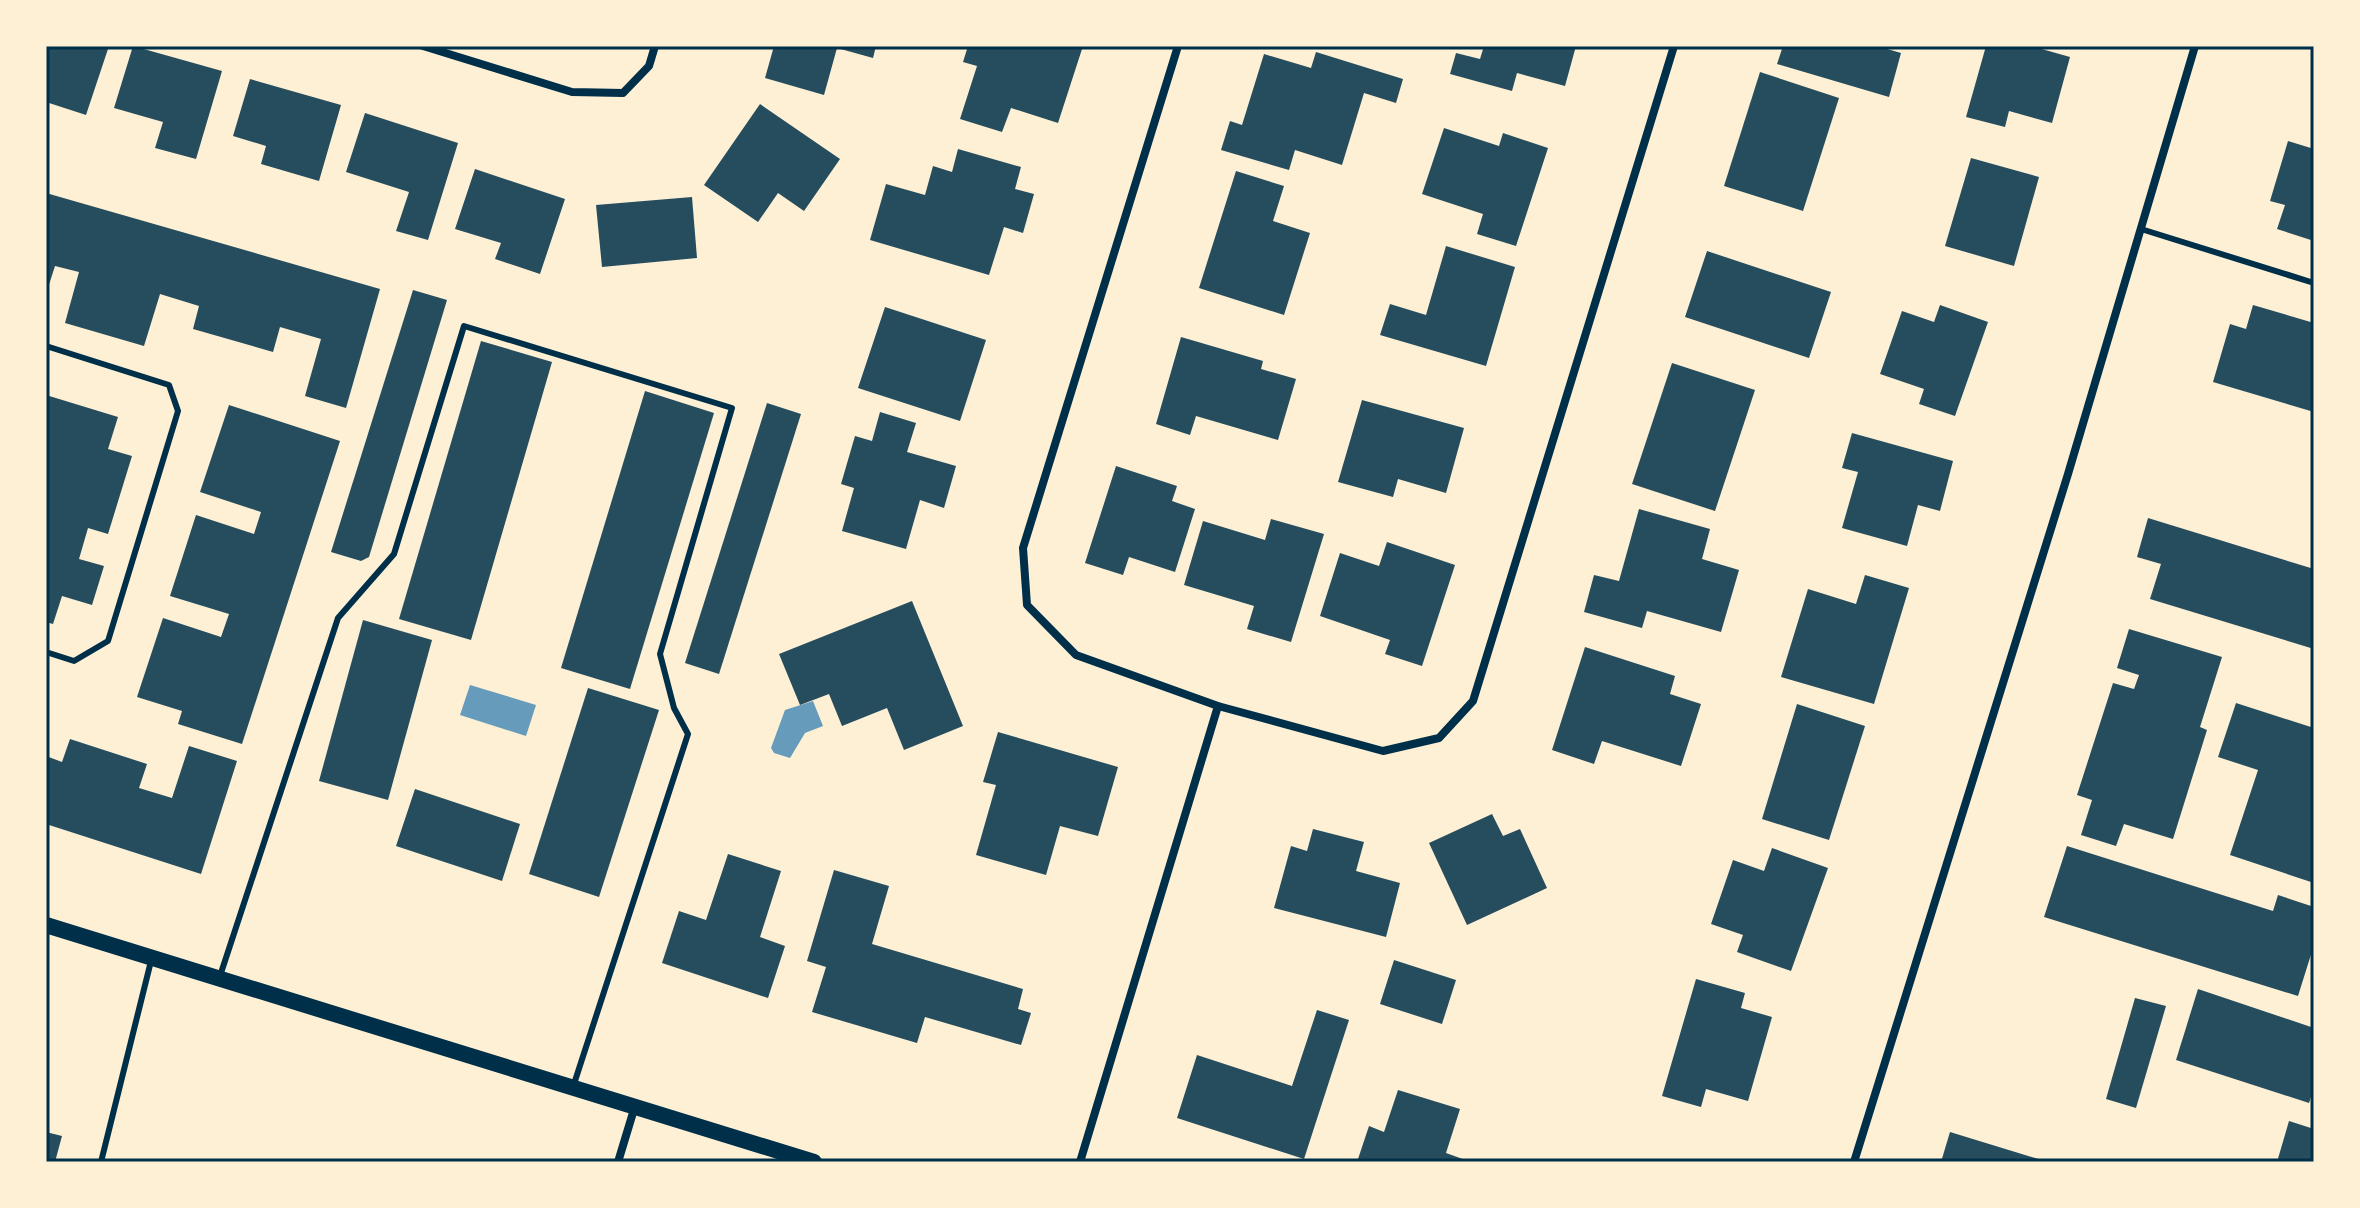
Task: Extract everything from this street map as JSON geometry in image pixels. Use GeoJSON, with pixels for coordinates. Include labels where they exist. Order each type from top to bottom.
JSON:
{"type":"FeatureCollection","features":[{"type":"Feature","properties":{"kind":"main road"},"geometry":{"type":"LineString","coordinates":[[46,925],[814,1162]]}},
{"type":"Feature","properties":{"kind":"street"},"geometry":{"type":"LineString","coordinates":[[423,46],[572,92],[623,93],[649,66],[655,46]]}},
{"type":"Feature","properties":{"kind":"street"},"geometry":{"type":"LineString","coordinates":[[1178,46],[1023,548],[1027,605],[1076,655],[1218,706],[1383,751],[1439,738],[1473,701],[1674,46]]}},
{"type":"Feature","properties":{"kind":"street"},"geometry":{"type":"LineString","coordinates":[[1854,1162],[2036,581],[2195,46]]}},
{"type":"Feature","properties":{"kind":"street"},"geometry":{"type":"LineString","coordinates":[[1080,1162],[1218,706]]}},
{"type":"Feature","properties":{"kind":"street"},"geometry":{"type":"LineString","coordinates":[[618,1162],[635,1106]]}},
{"type":"Feature","properties":{"kind":"lane"},"geometry":{"type":"LineString","coordinates":[[2141,229],[2314,283]]}},
{"type":"Feature","properties":{"kind":"lane"},"geometry":{"type":"LineString","coordinates":[[219,979],[338,618],[394,554],[464,326],[479,330],[732,408],[660,654],[674,708],[688,734],[573,1087]]}},
{"type":"Feature","properties":{"kind":"lane"},"geometry":{"type":"LineString","coordinates":[[46,346],[169,385],[178,411],[108,641],[74,661],[46,652]]}},
{"type":"Feature","properties":{"kind":"lane"},"geometry":{"type":"LineString","coordinates":[[101,1162],[152,957]]}},
{"type":"Feature","properties":{"kind":"water"},"geometry":{"type":"Polygon","coordinates":[[[470,685],[536,705],[526,736],[460,715],[470,685]]]}},
{"type":"Feature","properties":{"kind":"water"},"geometry":{"type":"Polygon","coordinates":[[[813,701],[823,726],[805,733],[790,758],[774,753],[771,748],[785,710],[813,701]]]}},
{"type":"Feature","properties":{"kind":"building"},"geometry":{"type":"Polygon","coordinates":[[[46,46],[109,46],[86,115],[46,102],[46,46]]]}},
{"type":"Feature","properties":{"kind":"building"},"geometry":{"type":"Polygon","coordinates":[[[133,46],[222,71],[196,159],[155,148],[163,122],[114,108],[133,46]]]}},
{"type":"Feature","properties":{"kind":"building"},"geometry":{"type":"Polygon","coordinates":[[[774,46],[876,46],[873,58],[837,48],[824,95],[765,78],[774,46]]]}},
{"type":"Feature","properties":{"kind":"building"},"geometry":{"type":"Polygon","coordinates":[[[968,46],[1083,46],[1058,123],[1011,108],[1002,132],[960,119],[977,66],[963,62],[968,46]]]}},
{"type":"Feature","properties":{"kind":"building"},"geometry":{"type":"Polygon","coordinates":[[[1484,46],[1576,46],[1565,86],[1517,73],[1512,91],[1450,74],[1456,53],[1480,59],[1484,46]]]}},
{"type":"Feature","properties":{"kind":"building"},"geometry":{"type":"Polygon","coordinates":[[[1783,46],[1877,46],[1901,53],[1889,97],[1777,64],[1783,46]]]}},
{"type":"Feature","properties":{"kind":"building"},"geometry":{"type":"Polygon","coordinates":[[[1986,46],[2031,46],[2070,57],[2052,123],[2009,111],[2005,127],[1966,117],[1986,46]]]}},
{"type":"Feature","properties":{"kind":"building"},"geometry":{"type":"Polygon","coordinates":[[[1316,52],[1403,79],[1396,103],[1364,93],[1342,165],[1295,150],[1289,170],[1221,150],[1230,121],[1242,125],[1264,54],[1311,68],[1316,52]]]}},
{"type":"Feature","properties":{"kind":"building"},"geometry":{"type":"Polygon","coordinates":[[[1760,72],[1839,98],[1803,211],[1724,186],[1760,72]]]}},
{"type":"Feature","properties":{"kind":"building"},"geometry":{"type":"Polygon","coordinates":[[[250,79],[341,105],[319,181],[261,164],[266,146],[233,136],[250,79]]]}},
{"type":"Feature","properties":{"kind":"building"},"geometry":{"type":"Polygon","coordinates":[[[760,104],[840,159],[804,211],[778,193],[758,222],[704,185],[760,104]]]}},
{"type":"Feature","properties":{"kind":"building"},"geometry":{"type":"Polygon","coordinates":[[[365,113],[458,143],[428,240],[396,231],[409,192],[346,172],[365,113]]]}},
{"type":"Feature","properties":{"kind":"building"},"geometry":{"type":"Polygon","coordinates":[[[1444,128],[1499,146],[1503,133],[1548,148],[1516,246],[1477,234],[1483,214],[1422,194],[1444,128]]]}},
{"type":"Feature","properties":{"kind":"building"},"geometry":{"type":"Polygon","coordinates":[[[2288,141],[2314,149],[2314,241],[2277,229],[2285,205],[2270,201],[2288,141]]]}},
{"type":"Feature","properties":{"kind":"building"},"geometry":{"type":"Polygon","coordinates":[[[958,149],[1021,167],[1015,189],[1034,194],[1023,233],[1004,227],[989,275],[870,240],[886,184],[925,195],[933,166],[952,172],[958,149]]]}},
{"type":"Feature","properties":{"kind":"building"},"geometry":{"type":"Polygon","coordinates":[[[1971,158],[2039,177],[2014,266],[1945,246],[1971,158]]]}},
{"type":"Feature","properties":{"kind":"building"},"geometry":{"type":"Polygon","coordinates":[[[475,169],[565,199],[540,274],[495,259],[501,243],[455,229],[475,169]]]}},
{"type":"Feature","properties":{"kind":"building"},"geometry":{"type":"Polygon","coordinates":[[[1236,171],[1284,186],[1273,221],[1310,233],[1284,315],[1199,288],[1236,171]]]}},
{"type":"Feature","properties":{"kind":"building"},"geometry":{"type":"Polygon","coordinates":[[[46,193],[380,289],[346,408],[305,396],[321,339],[280,327],[273,352],[193,329],[199,306],[160,294],[144,346],[65,323],[79,272],[55,266],[46,294],[46,193]]]}},
{"type":"Feature","properties":{"kind":"building"},"geometry":{"type":"Polygon","coordinates":[[[692,197],[697,258],[602,267],[596,205],[692,197]]]}},
{"type":"Feature","properties":{"kind":"building"},"geometry":{"type":"Polygon","coordinates":[[[1446,246],[1515,267],[1486,366],[1380,335],[1390,304],[1426,315],[1446,246]]]}},
{"type":"Feature","properties":{"kind":"building"},"geometry":{"type":"Polygon","coordinates":[[[1707,251],[1831,292],[1809,358],[1685,317],[1707,251]]]}},
{"type":"Feature","properties":{"kind":"building"},"geometry":{"type":"Polygon","coordinates":[[[413,290],[447,300],[369,557],[361,561],[331,552],[413,290]]]}},
{"type":"Feature","properties":{"kind":"building"},"geometry":{"type":"Polygon","coordinates":[[[1940,305],[1988,322],[1955,416],[1919,404],[1924,389],[1880,374],[1902,311],[1934,322],[1940,305]]]}},
{"type":"Feature","properties":{"kind":"building"},"geometry":{"type":"Polygon","coordinates":[[[2253,305],[2314,323],[2314,412],[2213,382],[2230,324],[2246,329],[2253,305]]]}},
{"type":"Feature","properties":{"kind":"building"},"geometry":{"type":"Polygon","coordinates":[[[885,307],[986,340],[960,421],[858,388],[885,307]]]}},
{"type":"Feature","properties":{"kind":"building"},"geometry":{"type":"Polygon","coordinates":[[[1181,337],[1263,361],[1261,369],[1296,379],[1278,440],[1196,416],[1190,435],[1156,424],[1181,337]]]}},
{"type":"Feature","properties":{"kind":"building"},"geometry":{"type":"Polygon","coordinates":[[[481,341],[552,362],[471,640],[399,619],[481,341]]]}},
{"type":"Feature","properties":{"kind":"building"},"geometry":{"type":"Polygon","coordinates":[[[1672,363],[1755,390],[1715,511],[1632,484],[1672,363]]]}},
{"type":"Feature","properties":{"kind":"building"},"geometry":{"type":"Polygon","coordinates":[[[645,391],[714,413],[630,689],[561,668],[645,391]]]}},
{"type":"Feature","properties":{"kind":"building"},"geometry":{"type":"Polygon","coordinates":[[[46,395],[118,417],[108,449],[132,456],[108,534],[88,528],[79,559],[104,566],[92,605],[62,596],[53,624],[46,622],[46,448],[49,439],[46,438],[46,395]]]}},
{"type":"Feature","properties":{"kind":"building"},"geometry":{"type":"Polygon","coordinates":[[[1362,400],[1464,428],[1446,493],[1398,479],[1393,497],[1338,482],[1362,400]]]}},
{"type":"Feature","properties":{"kind":"building"},"geometry":{"type":"Polygon","coordinates":[[[767,403],[801,414],[719,674],[685,663],[767,403]]]}},
{"type":"Feature","properties":{"kind":"building"},"geometry":{"type":"Polygon","coordinates":[[[229,405],[340,441],[242,744],[178,724],[182,711],[137,697],[163,618],[221,637],[229,614],[170,596],[196,515],[254,534],[261,512],[200,492],[229,405]]]}},
{"type":"Feature","properties":{"kind":"building"},"geometry":{"type":"Polygon","coordinates":[[[880,412],[916,423],[907,452],[956,466],[944,508],[920,500],[906,549],[842,531],[854,488],[841,484],[855,436],[872,441],[880,412]]]}},
{"type":"Feature","properties":{"kind":"building"},"geometry":{"type":"Polygon","coordinates":[[[1852,433],[1953,461],[1940,511],[1918,505],[1907,546],[1842,528],[1858,472],[1842,468],[1852,433]]]}},
{"type":"Feature","properties":{"kind":"building"},"geometry":{"type":"Polygon","coordinates":[[[1116,466],[1177,486],[1172,501],[1195,509],[1175,572],[1129,557],[1123,575],[1085,563],[1116,466]]]}},
{"type":"Feature","properties":{"kind":"building"},"geometry":{"type":"Polygon","coordinates":[[[1639,509],[1710,529],[1702,559],[1739,570],[1721,632],[1647,611],[1642,628],[1584,612],[1594,575],[1619,581],[1639,509]]]}},
{"type":"Feature","properties":{"kind":"building"},"geometry":{"type":"Polygon","coordinates":[[[2148,518],[2314,569],[2314,649],[2150,599],[2161,564],[2137,557],[2148,518]]]}},
{"type":"Feature","properties":{"kind":"building"},"geometry":{"type":"Polygon","coordinates":[[[1271,519],[1324,534],[1291,642],[1247,629],[1254,606],[1184,585],[1203,521],[1265,540],[1271,519]]]}},
{"type":"Feature","properties":{"kind":"building"},"geometry":{"type":"Polygon","coordinates":[[[1387,542],[1455,565],[1422,666],[1385,654],[1390,640],[1320,616],[1340,553],[1379,566],[1387,542]]]}},
{"type":"Feature","properties":{"kind":"building"},"geometry":{"type":"Polygon","coordinates":[[[1865,575],[1909,588],[1874,704],[1781,677],[1808,589],[1856,604],[1865,575]]]}},
{"type":"Feature","properties":{"kind":"building"},"geometry":{"type":"Polygon","coordinates":[[[912,601],[963,726],[904,750],[887,708],[842,726],[829,694],[800,705],[779,654],[912,601]]]}},
{"type":"Feature","properties":{"kind":"building"},"geometry":{"type":"Polygon","coordinates":[[[363,620],[432,640],[388,800],[319,781],[363,620]]]}},
{"type":"Feature","properties":{"kind":"building"},"geometry":{"type":"Polygon","coordinates":[[[2129,629],[2222,657],[2200,727],[2207,730],[2173,839],[2124,824],[2116,846],[2081,835],[2092,800],[2077,795],[2113,683],[2134,689],[2139,675],[2117,668],[2129,629]]]}},
{"type":"Feature","properties":{"kind":"building"},"geometry":{"type":"Polygon","coordinates":[[[1585,647],[1675,676],[1670,694],[1701,704],[1681,766],[1602,741],[1594,764],[1552,750],[1585,647]]]}},
{"type":"Feature","properties":{"kind":"building"},"geometry":{"type":"Polygon","coordinates":[[[588,688],[659,710],[599,897],[529,874],[588,688]]]}},
{"type":"Feature","properties":{"kind":"building"},"geometry":{"type":"Polygon","coordinates":[[[2236,703],[2314,728],[2314,883],[2230,855],[2258,770],[2218,757],[2236,703]]]}},
{"type":"Feature","properties":{"kind":"building"},"geometry":{"type":"Polygon","coordinates":[[[1797,704],[1865,726],[1829,840],[1762,819],[1797,704]]]}},
{"type":"Feature","properties":{"kind":"building"},"geometry":{"type":"Polygon","coordinates":[[[998,732],[1118,767],[1098,836],[1060,826],[1046,875],[976,855],[996,785],[983,782],[998,732]]]}},
{"type":"Feature","properties":{"kind":"building"},"geometry":{"type":"Polygon","coordinates":[[[70,739],[147,764],[139,788],[172,798],[189,746],[237,761],[201,874],[46,824],[46,756],[62,762],[70,739]]]}},
{"type":"Feature","properties":{"kind":"building"},"geometry":{"type":"Polygon","coordinates":[[[415,789],[520,824],[502,881],[396,846],[415,789]]]}},
{"type":"Feature","properties":{"kind":"building"},"geometry":{"type":"Polygon","coordinates":[[[1492,814],[1503,836],[1520,829],[1547,888],[1467,925],[1429,843],[1492,814]]]}},
{"type":"Feature","properties":{"kind":"building"},"geometry":{"type":"Polygon","coordinates":[[[1313,829],[1364,842],[1356,871],[1400,883],[1386,937],[1274,908],[1291,846],[1307,851],[1313,829]]]}},
{"type":"Feature","properties":{"kind":"building"},"geometry":{"type":"Polygon","coordinates":[[[2067,846],[2273,911],[2278,895],[2314,907],[2314,945],[2298,996],[2044,917],[2067,846]]]}},
{"type":"Feature","properties":{"kind":"building"},"geometry":{"type":"Polygon","coordinates":[[[1772,848],[1828,868],[1791,971],[1737,952],[1743,935],[1711,924],[1733,860],[1764,871],[1772,848]]]}},
{"type":"Feature","properties":{"kind":"building"},"geometry":{"type":"Polygon","coordinates":[[[728,854],[781,871],[760,937],[785,946],[768,998],[662,963],[679,911],[706,920],[728,854]]]}},
{"type":"Feature","properties":{"kind":"building"},"geometry":{"type":"Polygon","coordinates":[[[834,870],[889,886],[872,944],[1023,989],[1018,1009],[1031,1013],[1021,1045],[925,1017],[917,1043],[812,1012],[826,967],[807,961],[834,870]]]}},
{"type":"Feature","properties":{"kind":"building"},"geometry":{"type":"Polygon","coordinates":[[[1394,960],[1456,980],[1442,1024],[1380,1004],[1394,960]]]}},
{"type":"Feature","properties":{"kind":"building"},"geometry":{"type":"Polygon","coordinates":[[[1696,979],[1745,993],[1741,1008],[1772,1017],[1748,1101],[1706,1089],[1701,1107],[1662,1096],[1696,979]]]}},
{"type":"Feature","properties":{"kind":"building"},"geometry":{"type":"Polygon","coordinates":[[[2198,989],[2314,1028],[2314,1088],[2309,1103],[2176,1060],[2198,989]]]}},
{"type":"Feature","properties":{"kind":"building"},"geometry":{"type":"Polygon","coordinates":[[[2135,998],[2166,1006],[2136,1108],[2106,1099],[2135,998]]]}},
{"type":"Feature","properties":{"kind":"building"},"geometry":{"type":"Polygon","coordinates":[[[1317,1010],[1349,1020],[1304,1159],[1177,1118],[1197,1055],[1292,1086],[1317,1010]]]}},
{"type":"Feature","properties":{"kind":"building"},"geometry":{"type":"Polygon","coordinates":[[[1398,1090],[1460,1109],[1446,1153],[1471,1162],[1357,1162],[1369,1126],[1384,1132],[1398,1090]]]}},
{"type":"Feature","properties":{"kind":"building"},"geometry":{"type":"Polygon","coordinates":[[[2289,1121],[2314,1129],[2313,1162],[2277,1162],[2289,1121]]]}},
{"type":"Feature","properties":{"kind":"building"},"geometry":{"type":"Polygon","coordinates":[[[46,1132],[62,1136],[55,1162],[46,1162],[46,1132]]]}},
{"type":"Feature","properties":{"kind":"building"},"geometry":{"type":"Polygon","coordinates":[[[1950,1132],[2045,1161],[2045,1162],[1941,1162],[1950,1132]]]}}]}
